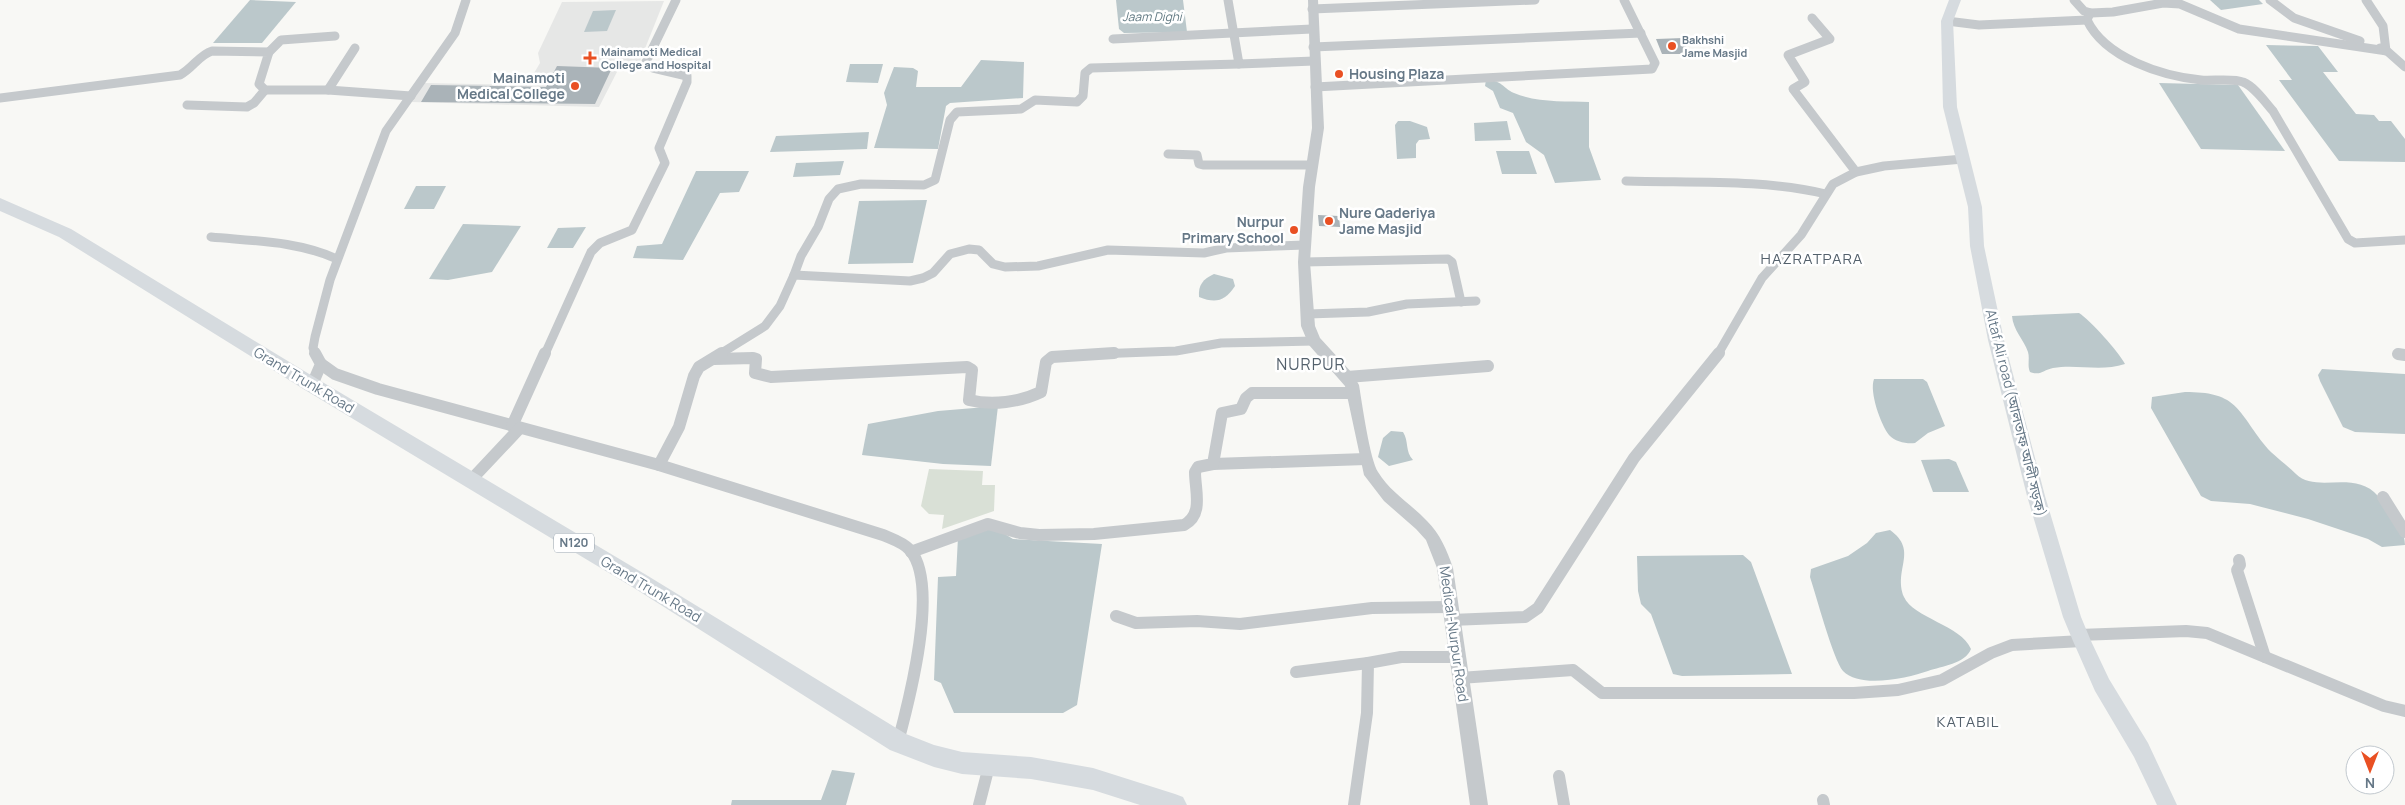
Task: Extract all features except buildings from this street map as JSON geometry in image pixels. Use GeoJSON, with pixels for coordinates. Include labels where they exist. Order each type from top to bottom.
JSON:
{"type":"FeatureCollection","features":[{"type":"Feature","properties":{"kind":"highway","name":"Grand Trunk Road"},"geometry":{"type":"LineString","coordinates":[[0,204],[65,234],[312,385],[641,582],[898,742],[934,756],[989,766],[1031,768],[1093,779],[1175,805]]}},
{"type":"Feature","properties":{"kind":"main road","name":"Altaf Ali road (আলতাফ আলী সড়ক)"},"geometry":{"type":"LineString","coordinates":[[1956,0],[1947,21],[1950,107],[1975,207],[1977,246],[2002,365],[2038,505],[2080,638],[2102,685],[2141,750],[2166,805]]}},
{"type":"Feature","properties":{"kind":"street"},"geometry":{"type":"LineString","coordinates":[[466,0],[455,33],[386,131],[350,230],[337,259],[315,336],[314,348],[321,364],[335,374],[349,380],[659,465],[883,535],[911,552],[919,573],[921,591],[919,652],[909,702],[898,742]]}},
{"type":"Feature","properties":{"kind":"street"},"geometry":{"type":"LineString","coordinates":[[471,480],[516,427],[592,252],[600,243],[632,230],[665,163],[659,148],[687,82],[687,76],[680,72],[653,68],[648,66],[646,62],[676,0]]}},
{"type":"Feature","properties":{"kind":"street"},"geometry":{"type":"LineString","coordinates":[[1228,0],[1239,64]]}},
{"type":"Feature","properties":{"kind":"street"},"geometry":{"type":"LineString","coordinates":[[1313,5],[1536,0]]}},
{"type":"Feature","properties":{"kind":"street"},"geometry":{"type":"LineString","coordinates":[[1315,87],[1652,69],[1655,62],[1624,0]]}},
{"type":"Feature","properties":{"kind":"street"},"geometry":{"type":"LineString","coordinates":[[2074,0],[2088,17],[2095,34],[2112,48],[2162,72],[2188,78],[2243,82],[2248,85],[2269,108],[2284,131],[2348,239],[2355,243],[2405,240]]}},
{"type":"Feature","properties":{"kind":"street"},"geometry":{"type":"LineString","coordinates":[[2270,0],[2294,18],[2386,50],[2405,67]]}},
{"type":"Feature","properties":{"kind":"street"},"geometry":{"type":"LineString","coordinates":[[2366,0],[2383,26],[2386,50]]}},
{"type":"Feature","properties":{"kind":"street"},"geometry":{"type":"LineString","coordinates":[[1947,21],[1997,25],[2088,17],[2165,2],[2183,4],[2218,22],[2239,29],[2386,50]]}},
{"type":"Feature","properties":{"kind":"street","name":"Medical-Nurpur Road"},"geometry":{"type":"LineString","coordinates":[[1313,5],[1312,30],[1318,128],[1309,187],[1304,262],[1308,326],[1314,341],[1348,377],[1354,393],[1369,471],[1376,483],[1385,494],[1422,522],[1439,545],[1445,568],[1479,805]]}},
{"type":"Feature","properties":{"kind":"street"},"geometry":{"type":"LineString","coordinates":[[1812,18],[1830,39],[1788,55],[1805,82],[1793,89],[1856,172]]}},
{"type":"Feature","properties":{"kind":"street"},"geometry":{"type":"LineString","coordinates":[[1113,39],[1312,30]]}},
{"type":"Feature","properties":{"kind":"street"},"geometry":{"type":"LineString","coordinates":[[659,465],[678,427],[694,376],[699,367],[765,326],[780,306],[803,252],[819,225],[830,196],[834,191],[846,186],[924,185],[935,180],[950,120],[957,112],[1020,109],[1035,100],[1078,102],[1083,96],[1085,73],[1091,68],[1239,64],[1313,54],[1641,33]]}},
{"type":"Feature","properties":{"kind":"street"},"geometry":{"type":"LineString","coordinates":[[335,36],[280,40],[270,52],[259,84],[260,88],[264,90],[328,90],[411,96]]}},
{"type":"Feature","properties":{"kind":"street"},"geometry":{"type":"LineString","coordinates":[[328,90],[355,48]]}},
{"type":"Feature","properties":{"kind":"street"},"geometry":{"type":"LineString","coordinates":[[0,98],[180,75],[191,69],[203,54],[212,51],[270,52]]}},
{"type":"Feature","properties":{"kind":"street"},"geometry":{"type":"LineString","coordinates":[[188,105],[247,107],[254,103],[264,90]]}},
{"type":"Feature","properties":{"kind":"street"},"geometry":{"type":"LineString","coordinates":[[1168,154],[1193,154],[1196,155],[1199,164],[1203,165],[1313,165]]}},
{"type":"Feature","properties":{"kind":"street"},"geometry":{"type":"LineString","coordinates":[[1116,616],[1126,621],[1136,622],[1197,621],[1240,624],[1372,608],[1524,617],[1538,608],[1634,458],[1717,356],[1762,278],[1801,235],[1833,184],[1856,172],[1884,166],[1963,159]]}},
{"type":"Feature","properties":{"kind":"street"},"geometry":{"type":"LineString","coordinates":[[1626,181],[1751,185],[1806,189],[1826,194]]}},
{"type":"Feature","properties":{"kind":"street"},"geometry":{"type":"LineString","coordinates":[[211,237],[276,243],[320,251],[337,259]]}},
{"type":"Feature","properties":{"kind":"street"},"geometry":{"type":"LineString","coordinates":[[794,275],[922,280],[933,275],[950,254],[978,249],[984,251],[993,264],[1025,267],[1065,262],[1108,250],[1204,253],[1226,248],[1305,245]]}},
{"type":"Feature","properties":{"kind":"street"},"geometry":{"type":"LineString","coordinates":[[1304,262],[1448,259],[1452,262],[1460,302]]}},
{"type":"Feature","properties":{"kind":"street"},"geometry":{"type":"LineString","coordinates":[[1308,314],[1368,312],[1406,304],[1476,301]]}},
{"type":"Feature","properties":{"kind":"street"},"geometry":{"type":"LineString","coordinates":[[710,359],[754,358],[756,359],[757,375],[771,377],[967,367],[972,370],[968,396],[970,400],[988,402],[1010,401],[1041,392],[1046,362],[1052,357],[1138,351],[1176,351],[1221,343],[1314,341]]}},
{"type":"Feature","properties":{"kind":"street"},"geometry":{"type":"LineString","coordinates":[[312,385],[321,364]]}},
{"type":"Feature","properties":{"kind":"street"},"geometry":{"type":"LineString","coordinates":[[1348,377],[1488,366]]}},
{"type":"Feature","properties":{"kind":"street"},"geometry":{"type":"LineString","coordinates":[[1213,464],[1220,416],[1226,411],[1241,409],[1247,395],[1354,393]]}},
{"type":"Feature","properties":{"kind":"street"},"geometry":{"type":"LineString","coordinates":[[911,552],[975,527],[988,524],[1020,533],[1039,535],[1094,534],[1184,525],[1192,522],[1197,516],[1195,472],[1198,467],[1213,464],[1366,459]]}},
{"type":"Feature","properties":{"kind":"street"},"geometry":{"type":"LineString","coordinates":[[2383,497],[2405,532]]}},
{"type":"Feature","properties":{"kind":"street"},"geometry":{"type":"LineString","coordinates":[[2239,560],[2240,565],[2237,570],[2265,657]]}},
{"type":"Feature","properties":{"kind":"street"},"geometry":{"type":"LineString","coordinates":[[1460,678],[1507,673],[1573,670],[1582,673],[1594,690],[1602,693],[1854,693],[1898,690],[1942,680],[1990,653],[2012,645],[2080,638],[2198,631],[2207,633],[2384,706],[2405,711]]}},
{"type":"Feature","properties":{"kind":"street"},"geometry":{"type":"LineString","coordinates":[[1296,672],[1401,657],[1457,657]]}},
{"type":"Feature","properties":{"kind":"street"},"geometry":{"type":"LineString","coordinates":[[1354,805],[1367,713],[1368,663]]}},
{"type":"Feature","properties":{"kind":"street"},"geometry":{"type":"LineString","coordinates":[[979,805],[989,766]]}},
{"type":"Feature","properties":{"kind":"street"},"geometry":{"type":"LineString","coordinates":[[1559,776],[1564,805]]}},
{"type":"Feature","properties":{"kind":"shaded area","name":"Mainamoti Medical College and Hospital"},"geometry":{"type":"Polygon","coordinates":[[[664,1],[638,66],[619,68],[599,107],[411,102],[424,83],[527,85],[540,63],[538,53],[562,2],[664,1]]]}},
{"type":"Feature","properties":{"kind":"shaded area"},"geometry":{"type":"Polygon","coordinates":[[[929,469],[983,471],[982,485],[995,485],[994,511],[942,529],[944,515],[929,514],[921,506],[929,469]]]}},
{"type":"Feature","properties":{"kind":"water"},"geometry":{"type":"Polygon","coordinates":[[[250,0],[296,2],[262,43],[213,43],[250,0]]]}},
{"type":"Feature","properties":{"kind":"water","name":"Jaam Dighi"},"geometry":{"type":"Polygon","coordinates":[[[1116,0],[1183,0],[1187,32],[1124,33],[1119,29],[1116,0]]]}},
{"type":"Feature","properties":{"kind":"water"},"geometry":{"type":"Polygon","coordinates":[[[2210,0],[2259,0],[2263,4],[2221,10],[2210,0]]]}},
{"type":"Feature","properties":{"kind":"water"},"geometry":{"type":"Polygon","coordinates":[[[616,10],[607,31],[584,32],[593,11],[616,10]]]}},
{"type":"Feature","properties":{"kind":"water"},"geometry":{"type":"Polygon","coordinates":[[[2266,45],[2318,46],[2338,72],[2323,72],[2356,114],[2374,115],[2379,121],[2391,121],[2405,139],[2405,162],[2339,161],[2279,80],[2292,80],[2266,45]]]}},
{"type":"Feature","properties":{"kind":"water"},"geometry":{"type":"Polygon","coordinates":[[[981,60],[1024,62],[1023,98],[950,103],[946,106],[938,149],[874,148],[887,105],[884,93],[894,67],[913,68],[918,71],[916,87],[961,87],[981,60]]]}},
{"type":"Feature","properties":{"kind":"water"},"geometry":{"type":"Polygon","coordinates":[[[850,64],[883,64],[878,83],[846,82],[850,64]]]}},
{"type":"Feature","properties":{"kind":"water"},"geometry":{"type":"Polygon","coordinates":[[[1486,80],[1499,83],[1514,93],[1532,98],[1551,101],[1589,102],[1589,147],[1601,180],[1555,183],[1544,155],[1526,142],[1513,113],[1500,108],[1493,91],[1485,86],[1486,80]]]}},
{"type":"Feature","properties":{"kind":"water"},"geometry":{"type":"Polygon","coordinates":[[[2159,83],[2238,85],[2285,151],[2201,149],[2159,83]]]}},
{"type":"Feature","properties":{"kind":"water"},"geometry":{"type":"Polygon","coordinates":[[[1398,121],[1410,121],[1427,127],[1430,139],[1419,140],[1416,144],[1416,158],[1397,159],[1395,125],[1398,121]]]}},
{"type":"Feature","properties":{"kind":"water"},"geometry":{"type":"Polygon","coordinates":[[[1507,121],[1511,140],[1475,141],[1474,123],[1507,121]]]}},
{"type":"Feature","properties":{"kind":"water"},"geometry":{"type":"Polygon","coordinates":[[[869,132],[867,149],[770,152],[776,136],[869,132]]]}},
{"type":"Feature","properties":{"kind":"water"},"geometry":{"type":"Polygon","coordinates":[[[1496,151],[1529,151],[1537,174],[1502,174],[1496,151]]]}},
{"type":"Feature","properties":{"kind":"water"},"geometry":{"type":"Polygon","coordinates":[[[844,161],[840,175],[793,177],[796,163],[844,161]]]}},
{"type":"Feature","properties":{"kind":"water"},"geometry":{"type":"Polygon","coordinates":[[[696,171],[749,171],[739,192],[720,193],[683,260],[633,258],[637,246],[662,244],[696,171]]]}},
{"type":"Feature","properties":{"kind":"water"},"geometry":{"type":"Polygon","coordinates":[[[416,186],[446,186],[434,209],[404,209],[416,186]]]}},
{"type":"Feature","properties":{"kind":"water"},"geometry":{"type":"Polygon","coordinates":[[[927,200],[913,263],[848,264],[859,201],[927,200]]]}},
{"type":"Feature","properties":{"kind":"water"},"geometry":{"type":"Polygon","coordinates":[[[463,224],[521,226],[492,272],[448,280],[429,279],[463,224]]]}},
{"type":"Feature","properties":{"kind":"water"},"geometry":{"type":"Polygon","coordinates":[[[586,227],[573,248],[547,248],[558,228],[586,227]]]}},
{"type":"Feature","properties":{"kind":"water"},"geometry":{"type":"Polygon","coordinates":[[[1214,274],[1233,279],[1235,286],[1228,295],[1220,300],[1215,301],[1199,297],[1199,289],[1202,283],[1214,274]]]}},
{"type":"Feature","properties":{"kind":"water"},"geometry":{"type":"Polygon","coordinates":[[[2079,313],[2104,337],[2125,364],[2107,367],[2062,367],[2039,373],[2030,372],[2028,352],[2014,326],[2012,316],[2079,313]]]}},
{"type":"Feature","properties":{"kind":"water"},"geometry":{"type":"Polygon","coordinates":[[[2322,369],[2405,374],[2405,434],[2355,432],[2343,427],[2320,381],[2318,375],[2322,369]]]}},
{"type":"Feature","properties":{"kind":"water"},"geometry":{"type":"Polygon","coordinates":[[[1874,379],[1923,379],[1927,382],[1945,426],[1928,433],[1915,443],[1901,442],[1894,439],[1886,430],[1874,400],[1874,379]]]}},
{"type":"Feature","properties":{"kind":"water"},"geometry":{"type":"Polygon","coordinates":[[[2185,392],[2214,395],[2233,404],[2266,447],[2304,480],[2325,483],[2347,482],[2369,488],[2380,498],[2399,526],[2405,545],[2382,547],[2368,539],[2308,519],[2250,504],[2211,501],[2201,496],[2151,408],[2152,397],[2185,392]]]}},
{"type":"Feature","properties":{"kind":"water"},"geometry":{"type":"Polygon","coordinates":[[[998,406],[991,466],[943,464],[862,455],[868,424],[938,411],[998,406]]]}},
{"type":"Feature","properties":{"kind":"water"},"geometry":{"type":"Polygon","coordinates":[[[1391,431],[1403,432],[1409,454],[1413,460],[1389,466],[1378,457],[1383,438],[1391,431]]]}},
{"type":"Feature","properties":{"kind":"water"},"geometry":{"type":"Polygon","coordinates":[[[1949,459],[1956,462],[1969,492],[1933,492],[1921,460],[1949,459]]]}},
{"type":"Feature","properties":{"kind":"water"},"geometry":{"type":"Polygon","coordinates":[[[995,528],[1013,539],[1102,544],[1077,705],[1063,713],[954,713],[941,683],[934,680],[938,577],[956,576],[958,537],[995,528]]]}},
{"type":"Feature","properties":{"kind":"water"},"geometry":{"type":"Polygon","coordinates":[[[1890,530],[1903,545],[1904,561],[1901,587],[1904,597],[1917,611],[1958,634],[1971,649],[1964,658],[1958,661],[1919,674],[1897,679],[1861,680],[1843,671],[1839,664],[1810,577],[1811,569],[1848,556],[1867,543],[1876,533],[1890,530]]]}},
{"type":"Feature","properties":{"kind":"water"},"geometry":{"type":"Polygon","coordinates":[[[1743,555],[1751,562],[1792,674],[1682,676],[1673,674],[1651,614],[1641,604],[1638,591],[1637,556],[1743,555]]]}},
{"type":"Feature","properties":{"kind":"water"},"geometry":{"type":"Polygon","coordinates":[[[832,770],[855,773],[846,805],[731,805],[732,800],[821,800],[832,770]]]}},
{"type":"Feature","properties":{"kind":"place","name":"Bakhshi Jame Masjid"},"geometry":{"type":"Point","coordinates":[1672,46]}},
{"type":"Feature","properties":{"kind":"place","name":"Mainamoti Medical College and Hospital"},"geometry":{"type":"Point","coordinates":[590,58]}},
{"type":"Feature","properties":{"kind":"place","name":"Housing Plaza"},"geometry":{"type":"Point","coordinates":[1339,74]}},
{"type":"Feature","properties":{"kind":"place","name":"Mainamoti Medical College"},"geometry":{"type":"Point","coordinates":[575,86]}},
{"type":"Feature","properties":{"kind":"place","name":"Nure Qaderiya Jame Masjid"},"geometry":{"type":"Point","coordinates":[1329,221]}},
{"type":"Feature","properties":{"kind":"place","name":"Nurpur Primary School"},"geometry":{"type":"Point","coordinates":[1294,230]}},
{"type":"Feature","properties":{"kind":"district","name":"HAZRATPARA"},"geometry":{"type":"Point","coordinates":[1812,259]}},
{"type":"Feature","properties":{"kind":"district","name":"NURPUR"},"geometry":{"type":"Point","coordinates":[1311,364]}},
{"type":"Feature","properties":{"kind":"district","name":"KATABIL"},"geometry":{"type":"Point","coordinates":[1968,722]}}]}
